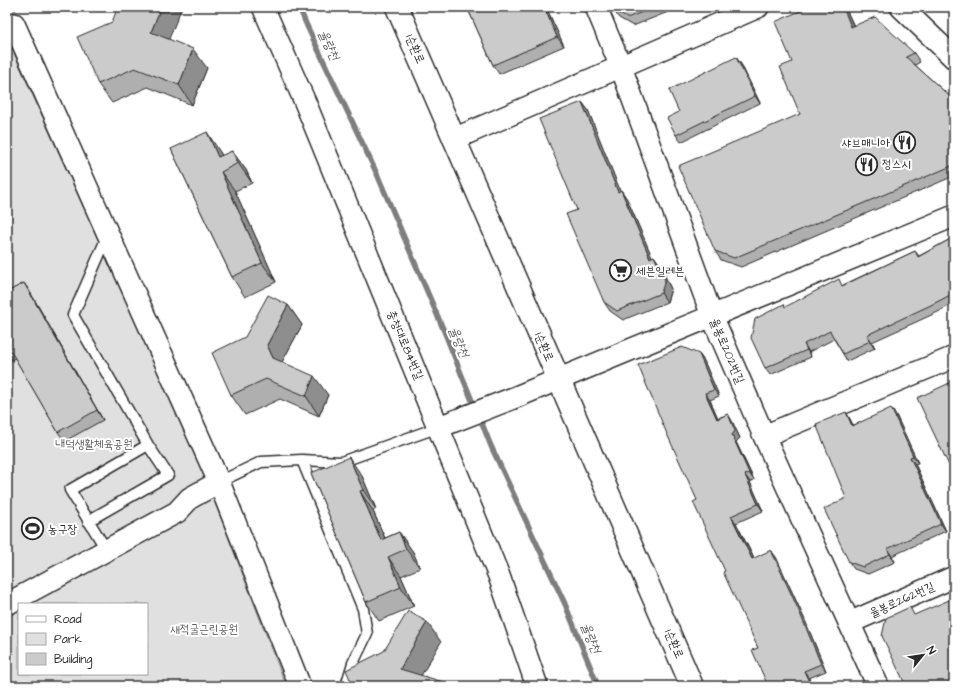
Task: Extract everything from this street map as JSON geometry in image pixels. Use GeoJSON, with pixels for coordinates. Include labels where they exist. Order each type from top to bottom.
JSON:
{"type":"FeatureCollection","features":[{"type":"Feature","properties":{"kind":"main road","name":"1순환로"},"geometry":{"type":"LineString","coordinates":[[396,7],[692,686]]}},
{"type":"Feature","properties":{"kind":"street","name":"충청대로84번길"},"geometry":{"type":"LineString","coordinates":[[262,7],[305,102],[361,242],[439,426],[500,576],[537,686]]}},
{"type":"Feature","properties":{"kind":"street","name":"율봉로202번길"},"geometry":{"type":"LineString","coordinates":[[596,7],[621,67],[712,316],[764,436],[878,686]]}},
{"type":"Feature","properties":{"kind":"street"},"geometry":{"type":"LineString","coordinates":[[454,139],[758,7]]}},
{"type":"Feature","properties":{"kind":"street"},"geometry":{"type":"LineString","coordinates":[[901,7],[954,58]]}},
{"type":"Feature","properties":{"kind":"street"},"geometry":{"type":"LineString","coordinates":[[7,24],[14,24],[219,482],[300,686]]}},
{"type":"Feature","properties":{"kind":"street"},"geometry":{"type":"LineString","coordinates":[[439,426],[516,397],[954,216]]}},
{"type":"Feature","properties":{"kind":"street"},"geometry":{"type":"LineString","coordinates":[[764,436],[954,357]]}},
{"type":"Feature","properties":{"kind":"street"},"geometry":{"type":"LineString","coordinates":[[7,604],[177,512],[190,498],[219,482]]}},
{"type":"Feature","properties":{"kind":"street","name":"율봉로262번길"},"geometry":{"type":"LineString","coordinates":[[849,623],[954,577]]}},
{"type":"Feature","properties":{"kind":"lane"},"geometry":{"type":"LineString","coordinates":[[88,521],[168,475],[148,445],[73,315],[108,235]]}},
{"type":"Feature","properties":{"kind":"lane"},"geometry":{"type":"LineString","coordinates":[[219,482],[261,462],[302,460],[341,462],[439,426]]}},
{"type":"Feature","properties":{"kind":"lane"},"geometry":{"type":"LineString","coordinates":[[106,551],[70,490],[148,445]]}},
{"type":"Feature","properties":{"kind":"lane"},"geometry":{"type":"LineString","coordinates":[[302,460],[364,609],[367,634],[353,663],[346,686]]}},
{"type":"Feature","properties":{"kind":"green space","name":"내덕생활체육공원"},"geometry":{"type":"Polygon","coordinates":[[[7,45],[10,45],[201,467],[286,686],[7,686],[7,45]]]}},
{"type":"Feature","properties":{"kind":"building"},"geometry":{"type":"Polygon","coordinates":[[[118,7],[161,7],[151,32],[193,49],[179,85],[135,68],[98,84],[77,37],[112,22],[118,7]]]}},
{"type":"Feature","properties":{"kind":"building"},"geometry":{"type":"Polygon","coordinates":[[[467,7],[544,7],[557,37],[493,65],[467,7]]]}},
{"type":"Feature","properties":{"kind":"building"},"geometry":{"type":"Polygon","coordinates":[[[612,7],[655,7],[627,18],[613,10],[612,7]]]}},
{"type":"Feature","properties":{"kind":"building"},"geometry":{"type":"Polygon","coordinates":[[[809,7],[843,7],[851,27],[875,17],[914,53],[906,57],[954,100],[954,165],[734,258],[715,251],[678,166],[800,114],[780,67],[792,62],[775,22],[809,7]]]}},
{"type":"Feature","properties":{"kind":"building"},"geometry":{"type":"Polygon","coordinates":[[[736,57],[755,96],[676,135],[667,118],[679,112],[669,90],[736,57]]]}},
{"type":"Feature","properties":{"kind":"building"},"geometry":{"type":"Polygon","coordinates":[[[582,102],[618,192],[621,190],[650,258],[654,256],[665,280],[661,293],[617,311],[604,302],[566,214],[577,210],[539,119],[582,102]]]}},
{"type":"Feature","properties":{"kind":"building"},"geometry":{"type":"Polygon","coordinates":[[[207,132],[218,157],[232,151],[238,163],[221,172],[262,263],[232,277],[171,149],[207,132]]]}},
{"type":"Feature","properties":{"kind":"building"},"geometry":{"type":"Polygon","coordinates":[[[954,237],[954,293],[867,335],[870,341],[843,354],[830,331],[804,344],[807,350],[765,368],[751,338],[755,319],[784,304],[785,307],[839,279],[842,286],[915,251],[918,257],[954,237]]]}},
{"type":"Feature","properties":{"kind":"building"},"geometry":{"type":"Polygon","coordinates":[[[24,283],[97,410],[58,432],[9,348],[7,350],[7,292],[24,283]]]}},
{"type":"Feature","properties":{"kind":"building"},"geometry":{"type":"Polygon","coordinates":[[[268,295],[288,305],[267,345],[273,358],[314,376],[306,396],[266,379],[231,395],[212,353],[245,337],[268,295]]]}},
{"type":"Feature","properties":{"kind":"building"},"geometry":{"type":"Polygon","coordinates":[[[682,347],[699,354],[714,390],[705,393],[717,419],[728,414],[735,431],[732,435],[749,473],[745,475],[758,504],[731,516],[752,559],[771,550],[821,664],[804,671],[811,686],[768,686],[752,650],[758,648],[693,502],[697,500],[638,365],[682,347]]]}},
{"type":"Feature","properties":{"kind":"building"},"geometry":{"type":"Polygon","coordinates":[[[954,381],[954,476],[917,398],[954,381]]]}},
{"type":"Feature","properties":{"kind":"building"},"geometry":{"type":"Polygon","coordinates":[[[891,408],[913,456],[910,457],[941,524],[887,549],[890,554],[863,567],[849,562],[824,509],[846,498],[816,424],[846,412],[852,426],[891,408]]]}},
{"type":"Feature","properties":{"kind":"building"},"geometry":{"type":"Polygon","coordinates":[[[349,457],[363,490],[360,491],[381,540],[399,532],[406,549],[388,557],[401,587],[366,602],[311,473],[349,457]]]}},
{"type":"Feature","properties":{"kind":"building"},"geometry":{"type":"Polygon","coordinates":[[[954,598],[954,686],[906,686],[882,636],[886,618],[910,607],[914,615],[954,598]]]}},
{"type":"Feature","properties":{"kind":"building"},"geometry":{"type":"Polygon","coordinates":[[[408,611],[427,622],[400,669],[450,684],[450,686],[353,686],[346,670],[384,651],[408,611]]]}},
{"type":"Feature","properties":{"kind":"waterway","name":"율량천"},"geometry":{"type":"LineString","coordinates":[[299,7],[377,174],[475,408]]}},
{"type":"Feature","properties":{"kind":"waterway","name":"율량천"},"geometry":{"type":"LineString","coordinates":[[479,416],[491,446],[565,604],[598,686]]}},
{"type":"Feature","properties":{"kind":"place","name":"샤브매니아"},"geometry":{"type":"Point","coordinates":[905,143]}},
{"type":"Feature","properties":{"kind":"place","name":"정스시"},"geometry":{"type":"Point","coordinates":[867,164]}},
{"type":"Feature","properties":{"kind":"place","name":"세븐일레븐"},"geometry":{"type":"Point","coordinates":[621,271]}},
{"type":"Feature","properties":{"kind":"place","name":"농구장"},"geometry":{"type":"Point","coordinates":[33,529]}},
{"type":"Feature","properties":{"kind":"park label","name":"새적굴근린공원"},"geometry":{"type":"Point","coordinates":[204,629]}}]}
